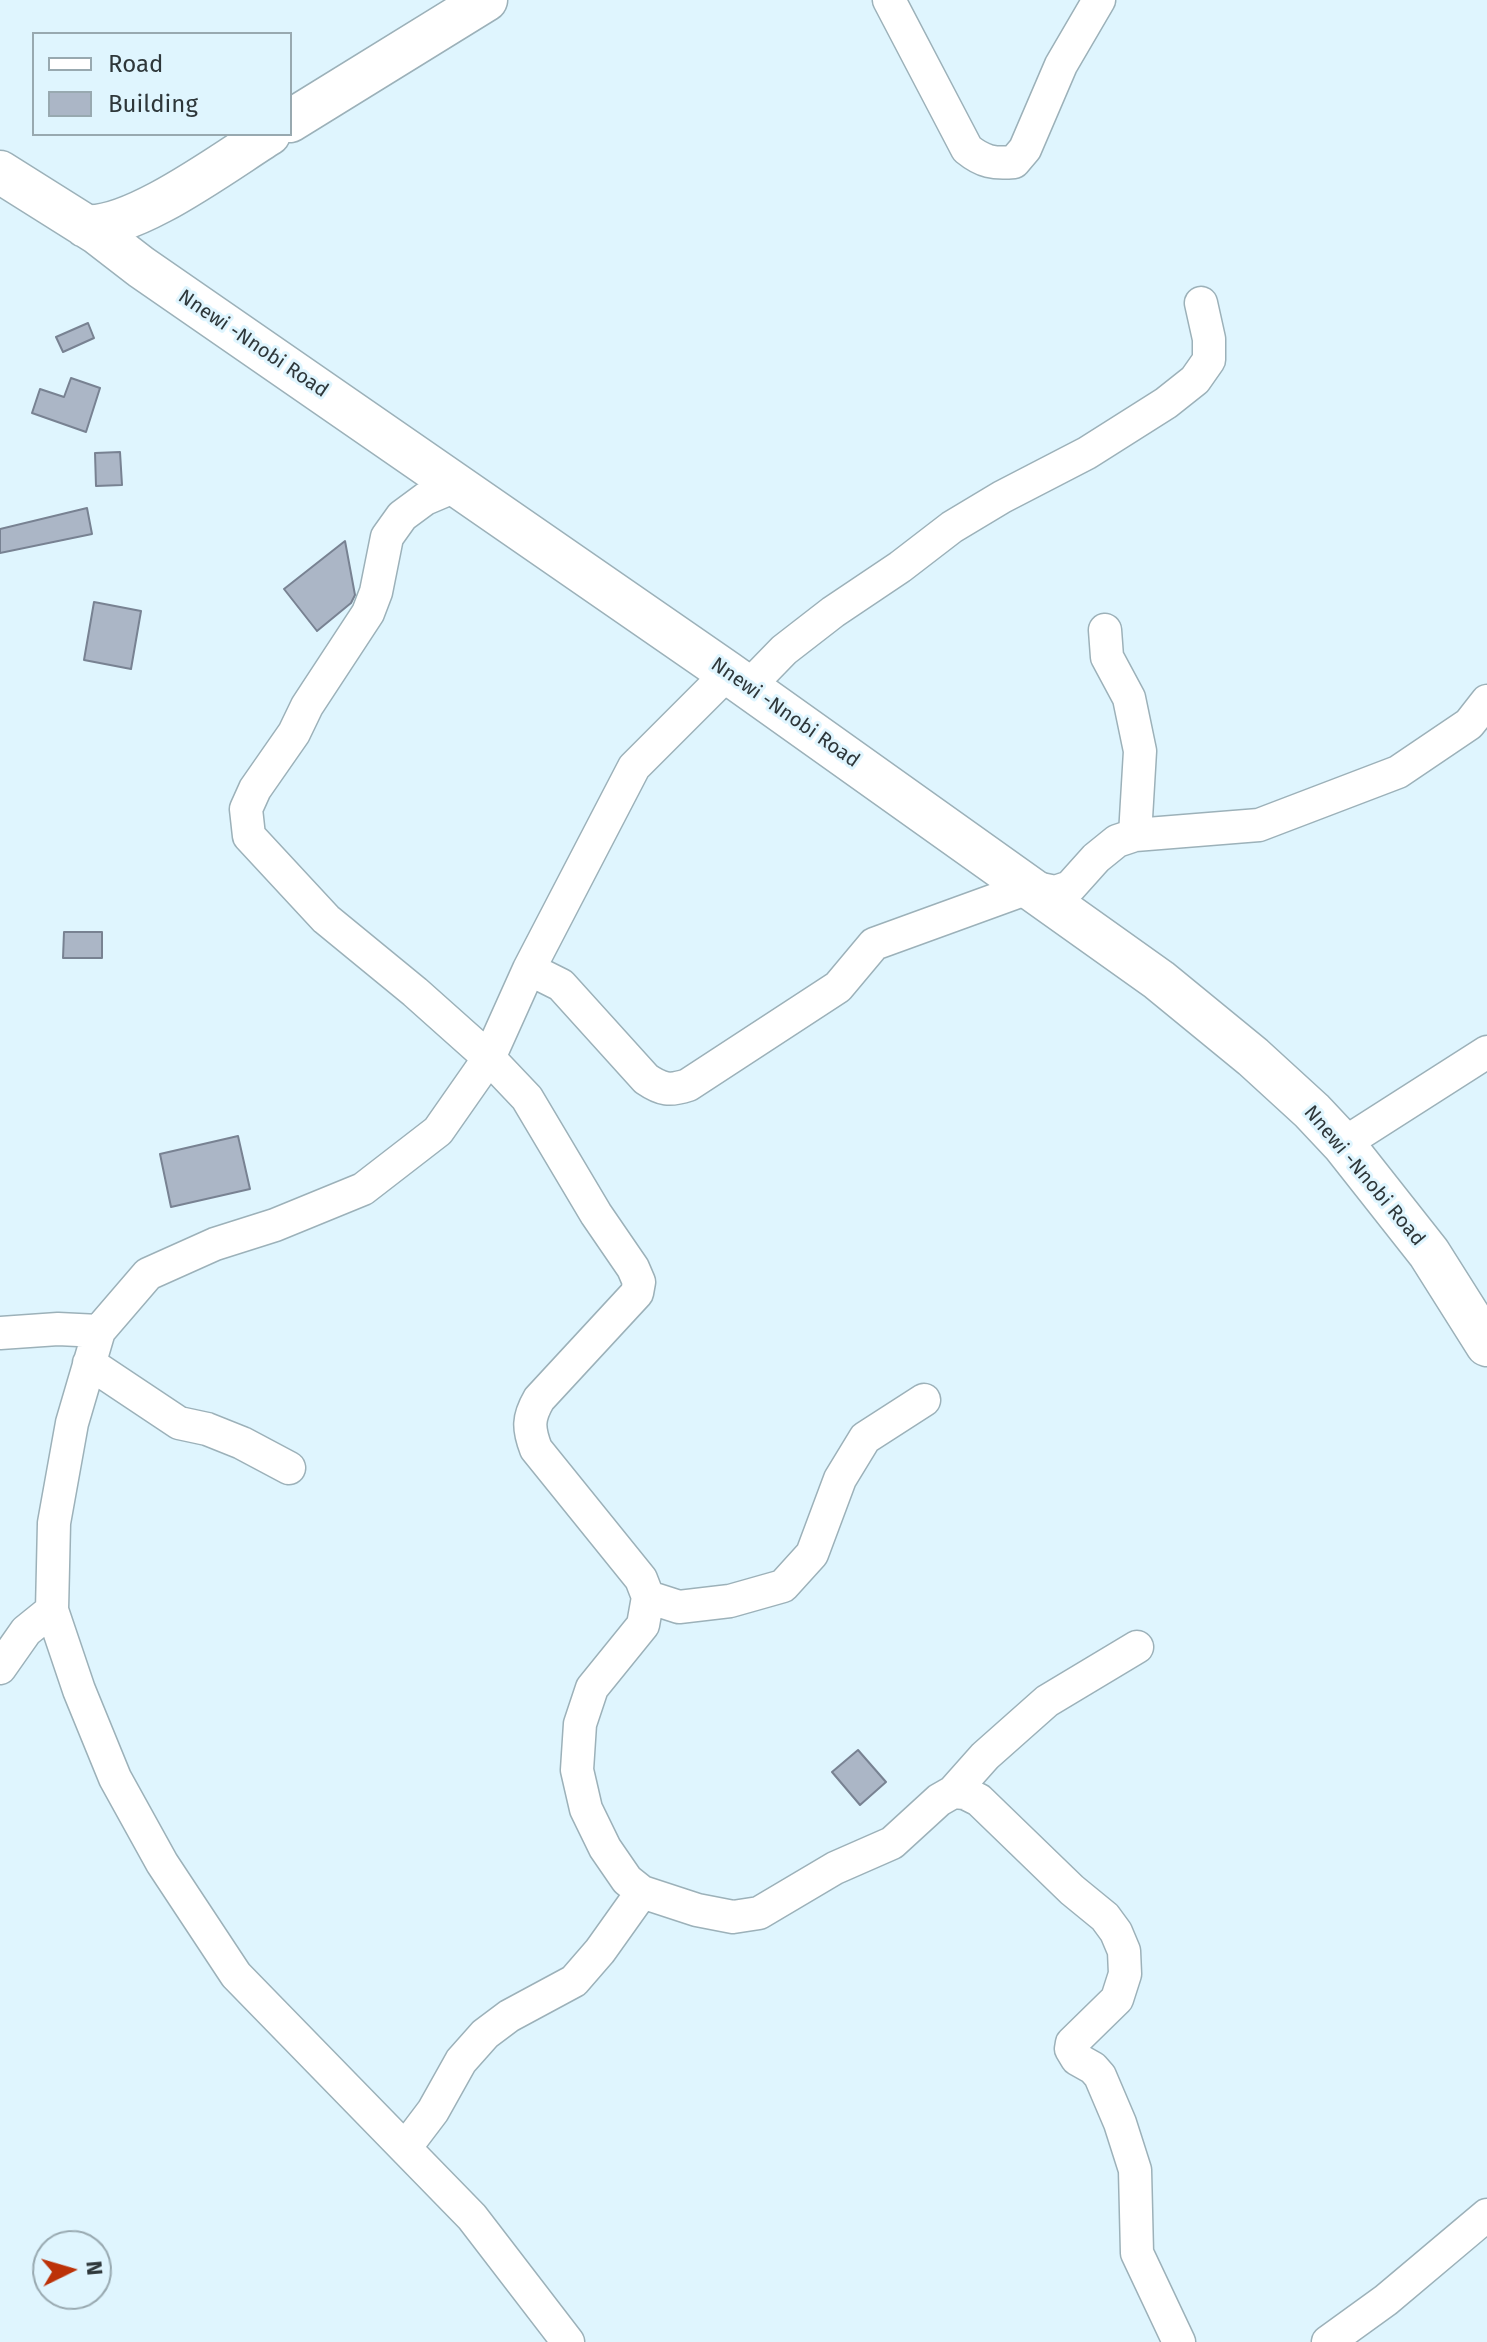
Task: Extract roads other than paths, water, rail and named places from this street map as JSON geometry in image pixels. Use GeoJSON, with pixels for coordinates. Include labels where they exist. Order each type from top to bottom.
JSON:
{"type":"FeatureCollection","features":[{"type":"Feature","properties":{"kind":"main road"},"geometry":{"type":"LineString","coordinates":[[292,120],[486,0]]}},
{"type":"Feature","properties":{"kind":"main road"},"geometry":{"type":"LineString","coordinates":[[85,226],[107,225],[162,200],[266,136]]}},
{"type":"Feature","properties":{"kind":"main road","name":"Nnewi -Nnobi Road"},"geometry":{"type":"LineString","coordinates":[[0,172],[97,233],[141,267],[738,680],[1159,980],[1253,1057],[1343,1144],[1429,1253],[1487,1345]]}},
{"type":"Feature","properties":{"kind":"main road"},"geometry":{"type":"LineString","coordinates":[[141,267],[162,200]]}},
{"type":"Feature","properties":{"kind":"street"},"geometry":{"type":"LineString","coordinates":[[889,0],[967,149],[982,161],[1000,163],[1014,162],[1025,149],[1061,65],[1099,0]]}},
{"type":"Feature","properties":{"kind":"street"},"geometry":{"type":"LineString","coordinates":[[568,2342],[472,2217],[236,1975],[162,1863],[115,1778],[79,1690],[52,1610],[54,1523],[72,1423],[89,1363],[99,1331],[148,1274],[215,1244],[275,1225],[363,1189],[438,1131],[489,1058],[529,969],[634,767],[738,680],[952,527],[1087,453],[1166,403],[1195,380],[1209,360],[1209,339],[1201,303]]}},
{"type":"Feature","properties":{"kind":"street"},"geometry":{"type":"LineString","coordinates":[[458,485],[425,499],[402,516],[387,537],[376,592],[368,613],[307,706],[294,733],[255,789],[246,809],[249,836],[326,919],[415,992],[489,1058],[527,1098],[639,1282],[637,1293],[539,1399],[529,1415],[529,1432],[536,1449],[641,1579],[648,1597],[643,1625],[592,1688],[580,1724],[577,1770],[586,1809],[605,1848],[627,1880],[642,1892],[697,1910],[733,1917],[759,1913],[835,1868],[892,1843],[939,1800],[953,1792],[985,1756],[1047,1701],[1137,1647]]}},
{"type":"Feature","properties":{"kind":"street"},"geometry":{"type":"LineString","coordinates":[[1105,630],[1107,657],[1129,698],[1140,751],[1135,835]]}},
{"type":"Feature","properties":{"kind":"street"},"geometry":{"type":"LineString","coordinates":[[529,969],[561,985],[646,1079],[670,1091],[688,1085],[838,987],[874,944],[1031,887],[1055,892],[1070,887],[1096,858],[1117,841],[1135,835],[1259,825],[1398,772],[1469,724],[1487,701]]}},
{"type":"Feature","properties":{"kind":"street"},"geometry":{"type":"LineString","coordinates":[[1343,1144],[1487,1052]]}},
{"type":"Feature","properties":{"kind":"street"},"geometry":{"type":"LineString","coordinates":[[0,1333],[58,1329],[99,1331]]}},
{"type":"Feature","properties":{"kind":"street"},"geometry":{"type":"LineString","coordinates":[[89,1363],[179,1423],[207,1429],[242,1443],[289,1468]]}},
{"type":"Feature","properties":{"kind":"street"},"geometry":{"type":"LineString","coordinates":[[648,1597],[679,1607],[730,1601],[783,1586],[812,1554],[840,1479],[865,1438],[924,1400]]}},
{"type":"Feature","properties":{"kind":"street"},"geometry":{"type":"LineString","coordinates":[[0,1668],[26,1631],[52,1610]]}},
{"type":"Feature","properties":{"kind":"street"},"geometry":{"type":"LineString","coordinates":[[953,1792],[965,1793],[979,1800],[1072,1890],[1105,1917],[1124,1951],[1125,1974],[1117,1999],[1072,2043],[1071,2049],[1077,2059],[1100,2076],[1120,2123],[1135,2170],[1137,2253],[1179,2342]]}},
{"type":"Feature","properties":{"kind":"street"},"geometry":{"type":"LineString","coordinates":[[405,2148],[433,2111],[461,2061],[485,2034],[509,2016],[574,1981],[600,1951],[642,1892]]}},
{"type":"Feature","properties":{"kind":"street"},"geometry":{"type":"LineString","coordinates":[[1328,2342],[1386,2300],[1487,2215]]}}]}
